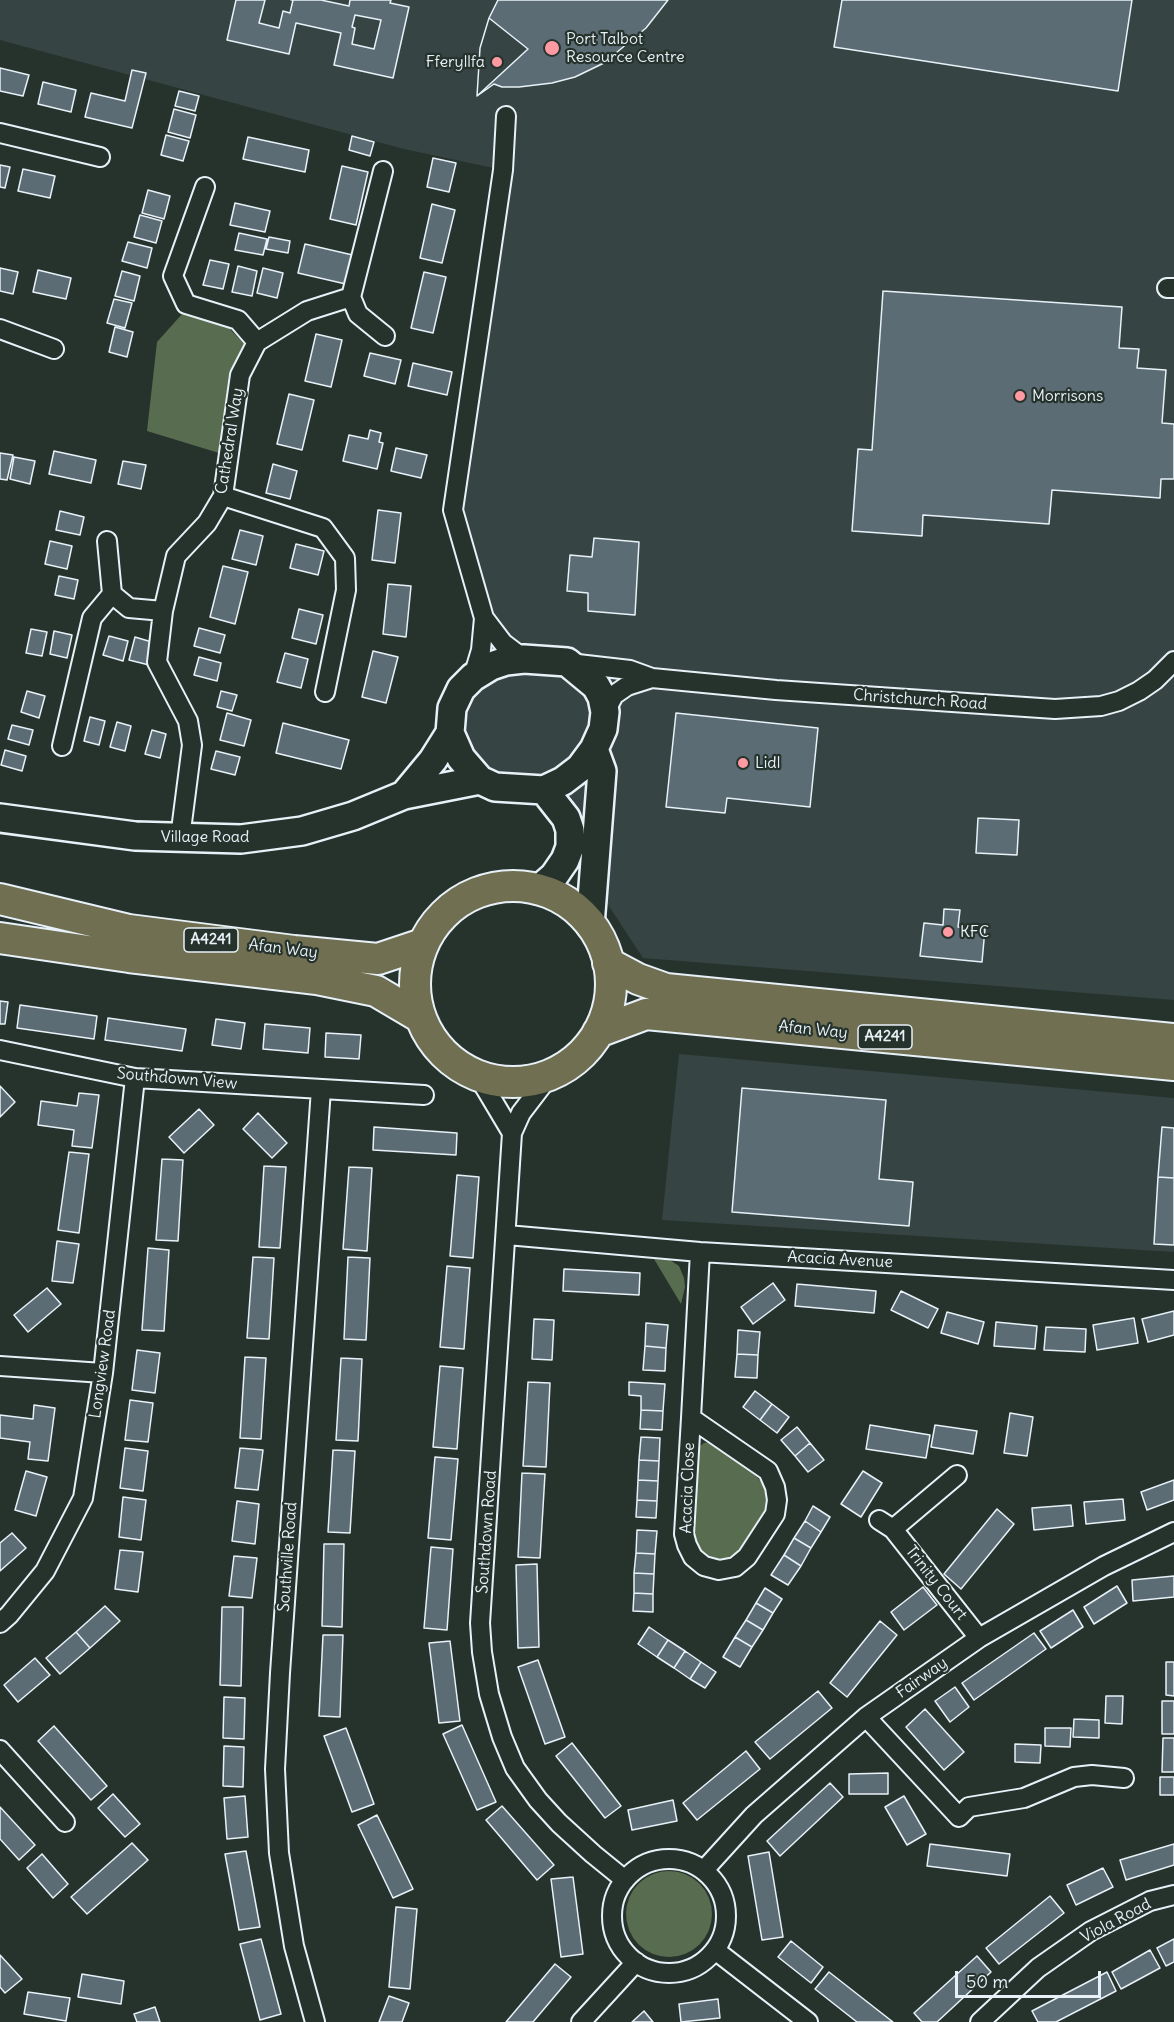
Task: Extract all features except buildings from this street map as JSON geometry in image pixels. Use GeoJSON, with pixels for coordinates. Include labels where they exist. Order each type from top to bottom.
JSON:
{"type":"FeatureCollection","features":[{"type":"Feature","properties":{"kind":"main road"},"geometry":{"type":"LineString","coordinates":[[515,886],[538,890],[567,903],[590,925],[601,943],[608,963],[610,987],[607,1010],[598,1032],[585,1050],[569,1064],[550,1075],[533,1080],[496,1081],[478,1076],[459,1066],[442,1053],[429,1036],[420,1017],[416,999],[417,962],[423,944],[435,925],[451,908],[471,896],[492,889],[515,886]]}},
{"type":"Feature","properties":{"kind":"main road","name":"Afan Way"},"geometry":{"type":"LineString","coordinates":[[0,899],[129,930],[318,953],[378,959],[423,944]]}},
{"type":"Feature","properties":{"kind":"main road","name":"Afan Way"},"geometry":{"type":"LineString","coordinates":[[0,938],[129,957],[317,979],[376,991],[420,1017]]}},
{"type":"Feature","properties":{"kind":"main road","name":"Afan Way"},"geometry":{"type":"LineString","coordinates":[[608,963],[638,979],[666,989],[1174,1039]]}},
{"type":"Feature","properties":{"kind":"main road","name":"Afan Way"},"geometry":{"type":"LineString","coordinates":[[598,1032],[646,1014],[1174,1065]]}},
{"type":"Feature","properties":{"kind":"street"},"geometry":{"type":"LineString","coordinates":[[506,116],[503,170],[453,510],[484,618],[503,643],[524,659]]}},
{"type":"Feature","properties":{"kind":"street"},"geometry":{"type":"LineString","coordinates":[[0,133],[100,157]]}},
{"type":"Feature","properties":{"kind":"street"},"geometry":{"type":"LineString","coordinates":[[383,171],[351,297],[358,314],[385,336]]}},
{"type":"Feature","properties":{"kind":"street"},"geometry":{"type":"LineString","coordinates":[[205,187],[174,276],[186,304],[238,321],[257,342],[307,312],[351,297]]}},
{"type":"Feature","properties":{"kind":"street"},"geometry":{"type":"LineString","coordinates":[[0,329],[54,349]]}},
{"type":"Feature","properties":{"kind":"street","name":"Cathedral Way"},"geometry":{"type":"LineString","coordinates":[[180,838],[192,745],[188,721],[157,662],[163,611],[176,556],[207,523],[224,496],[240,375],[257,342]]}},
{"type":"Feature","properties":{"kind":"street"},"geometry":{"type":"LineString","coordinates":[[224,496],[323,528],[345,558],[346,590],[325,692]]}},
{"type":"Feature","properties":{"kind":"street"},"geometry":{"type":"LineString","coordinates":[[107,541],[112,594],[129,608],[163,611]]}},
{"type":"Feature","properties":{"kind":"street"},"geometry":{"type":"LineString","coordinates":[[62,746],[92,618],[112,594]]}},
{"type":"Feature","properties":{"kind":"street"},"geometry":{"type":"LineString","coordinates":[[473,676],[481,650],[484,618]]}},
{"type":"Feature","properties":{"kind":"street"},"geometry":{"type":"LineString","coordinates":[[524,659],[567,662],[596,686],[603,697],[605,712],[603,729],[594,749],[580,768],[563,781],[544,790],[495,787],[480,780],[461,758],[450,733],[452,708],[461,690],[473,676],[491,666],[524,659]]}},
{"type":"Feature","properties":{"kind":"street","name":"Christchurch Road"},"geometry":{"type":"LineString","coordinates":[[567,662],[630,670],[652,678],[776,690],[1082,709],[1101,706],[1139,692],[1174,661]]}},
{"type":"Feature","properties":{"kind":"street","name":"Christchurch Road"},"geometry":{"type":"LineString","coordinates":[[605,712],[614,695],[627,686],[652,678]]}},
{"type":"Feature","properties":{"kind":"street","name":"Village Road"},"geometry":{"type":"LineString","coordinates":[[404,795],[433,760],[450,733]]}},
{"type":"Feature","properties":{"kind":"street"},"geometry":{"type":"LineString","coordinates":[[590,925],[602,771],[594,749]]}},
{"type":"Feature","properties":{"kind":"street","name":"Village Road"},"geometry":{"type":"LineString","coordinates":[[0,818],[135,836],[241,839],[302,831],[353,816],[404,795],[480,780]]}},
{"type":"Feature","properties":{"kind":"street"},"geometry":{"type":"LineString","coordinates":[[538,890],[554,876],[565,860],[570,847],[570,830],[566,818],[544,790]]}},
{"type":"Feature","properties":{"kind":"street","name":"Southdown View"},"geometry":{"type":"LineString","coordinates":[[0,1050],[135,1078],[424,1095]]}},
{"type":"Feature","properties":{"kind":"street","name":"Southdown Road"},"geometry":{"type":"LineString","coordinates":[[550,1075],[521,1113],[512,1133],[480,1623],[482,1652],[489,1694],[502,1737],[515,1768],[538,1800],[559,1823],[625,1880]]}},
{"type":"Feature","properties":{"kind":"street"},"geometry":{"type":"LineString","coordinates":[[478,1076],[512,1133]]}},
{"type":"Feature","properties":{"kind":"street","name":"Longview Road"},"geometry":{"type":"LineString","coordinates":[[0,1623],[45,1571],[83,1498],[103,1373],[135,1078]]}},
{"type":"Feature","properties":{"kind":"street","name":"Southville Road"},"geometry":{"type":"LineString","coordinates":[[315,2022],[294,1946],[279,1853],[275,1769],[321,1089]]}},
{"type":"Feature","properties":{"kind":"street","name":"Acacia Avenue"},"geometry":{"type":"LineString","coordinates":[[507,1235],[700,1252],[1174,1280]]}},
{"type":"Feature","properties":{"kind":"street","name":"Acacia Close"},"geometry":{"type":"LineString","coordinates":[[691,1418],[768,1471],[775,1487],[777,1500],[775,1514],[747,1557],[735,1567],[718,1570],[704,1566],[693,1557],[684,1534],[700,1252]]}},
{"type":"Feature","properties":{"kind":"street"},"geometry":{"type":"LineString","coordinates":[[0,1366],[103,1373]]}},
{"type":"Feature","properties":{"kind":"street","name":"Trinity Court"},"geometry":{"type":"LineString","coordinates":[[957,1475],[886,1525],[980,1638]]}},
{"type":"Feature","properties":{"kind":"street","name":"Fairway"},"geometry":{"type":"LineString","coordinates":[[704,1870],[754,1815],[866,1717],[980,1638],[1104,1566],[1174,1532]]}},
{"type":"Feature","properties":{"kind":"street"},"geometry":{"type":"LineString","coordinates":[[866,1717],[959,1817],[969,1807],[1024,1798],[1074,1777],[1092,1775],[1124,1778]]}},
{"type":"Feature","properties":{"kind":"street"},"geometry":{"type":"LineString","coordinates":[[0,1750],[65,1822]]}},
{"type":"Feature","properties":{"kind":"street"},"geometry":{"type":"LineString","coordinates":[[662,1859],[677,1859],[704,1870],[722,1893],[726,1907],[725,1929],[715,1950],[705,1961],[678,1972],[663,1973],[636,1962],[618,1942],[612,1916],[618,1891],[625,1880],[648,1862],[662,1859]]}},
{"type":"Feature","properties":{"kind":"street","name":"Viola Road"},"geometry":{"type":"LineString","coordinates":[[980,2022],[1038,1968],[1091,1931],[1150,1901],[1174,1895]]}},
{"type":"Feature","properties":{"kind":"street"},"geometry":{"type":"LineString","coordinates":[[715,1950],[808,2022]]}},
{"type":"Feature","properties":{"kind":"street"},"geometry":{"type":"LineString","coordinates":[[581,2022],[636,1962]]}},
{"type":"Feature","properties":{"kind":"shaded area"},"geometry":{"type":"Polygon","coordinates":[[[0,0],[1174,0],[1174,1000],[643,958],[607,903],[544,790],[480,780],[450,733],[484,618],[453,510],[503,170],[404,149],[0,40],[0,0]]]}},
{"type":"Feature","properties":{"kind":"shaded area"},"geometry":{"type":"Polygon","coordinates":[[[679,1054],[1174,1098],[1174,1252],[662,1220],[679,1054]]]}},
{"type":"Feature","properties":{"kind":"green space"},"geometry":{"type":"Polygon","coordinates":[[[183,313],[229,328],[246,346],[229,376],[219,453],[147,431],[157,342],[183,313]]]}},
{"type":"Feature","properties":{"kind":"green space"},"geometry":{"type":"Polygon","coordinates":[[[654,1259],[670,1260],[679,1266],[685,1287],[681,1304],[654,1259]]]}},
{"type":"Feature","properties":{"kind":"green space"},"geometry":{"type":"Polygon","coordinates":[[[709,1442],[716,1444],[757,1477],[765,1487],[768,1502],[768,1512],[742,1554],[729,1561],[717,1561],[704,1557],[696,1551],[690,1527],[696,1449],[709,1442]]]}},
{"type":"Feature","properties":{"kind":"green space"},"geometry":{"type":"Polygon","coordinates":[[[661,1871],[677,1871],[700,1883],[709,1897],[712,1914],[709,1931],[700,1945],[677,1957],[661,1957],[645,1950],[633,1938],[626,1922],[626,1906],[633,1890],[645,1878],[661,1871]]]}},
{"type":"Feature","properties":{"kind":"place","name":"Port Talbot Resource Centre"},"geometry":{"type":"Point","coordinates":[552,48]}},
{"type":"Feature","properties":{"kind":"place","name":"Fferyllfa"},"geometry":{"type":"Point","coordinates":[497,62]}},
{"type":"Feature","properties":{"kind":"place","name":"Morrisons"},"geometry":{"type":"Point","coordinates":[1020,396]}},
{"type":"Feature","properties":{"kind":"place","name":"Lidl"},"geometry":{"type":"Point","coordinates":[743,763]}},
{"type":"Feature","properties":{"kind":"place","name":"KFC"},"geometry":{"type":"Point","coordinates":[948,932]}}]}
